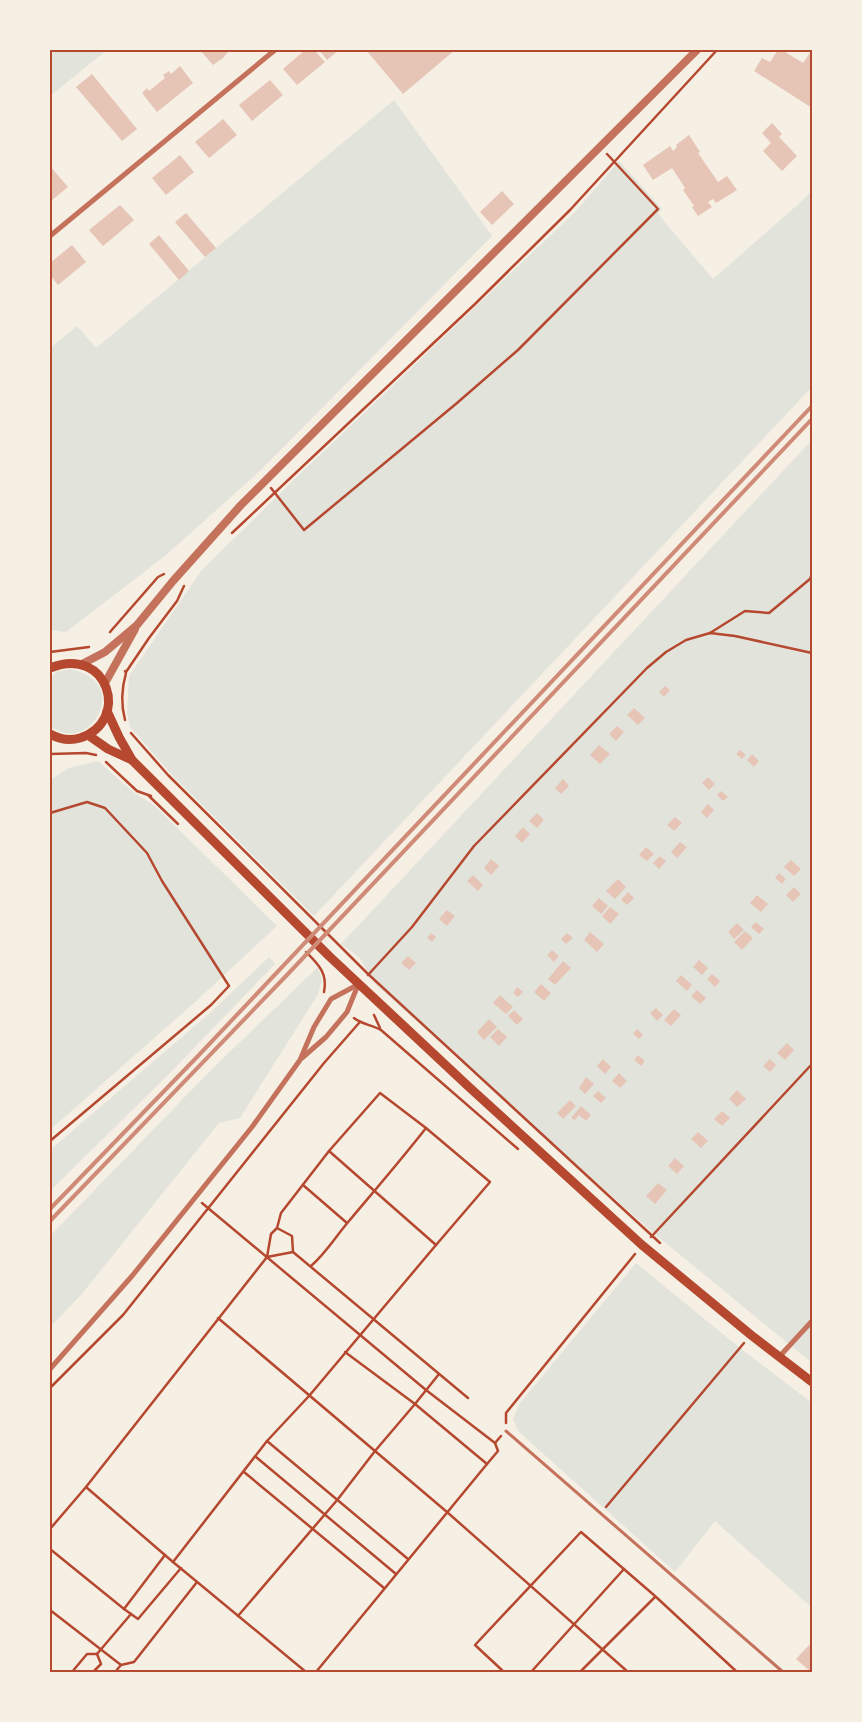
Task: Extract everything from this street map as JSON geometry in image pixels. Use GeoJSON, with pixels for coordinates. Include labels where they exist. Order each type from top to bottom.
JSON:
{"type":"FeatureCollection","features":[{"type":"Feature","properties":{"kind":"main road"},"geometry":{"type":"LineString","coordinates":[[50,667],[66,662],[82,664],[96,672],[104,683],[108,697],[107,711],[100,725],[88,735],[77,739],[51,736]]}},
{"type":"Feature","properties":{"kind":"main road"},"geometry":{"type":"LineString","coordinates":[[107,711],[119,738],[132,760],[329,956],[642,1245],[751,1335],[812,1382]]}},
{"type":"Feature","properties":{"kind":"main road"},"geometry":{"type":"LineString","coordinates":[[88,735],[108,749],[132,760]]}},
{"type":"Feature","properties":{"kind":"street"},"geometry":{"type":"LineString","coordinates":[[50,236],[275,50]]}},
{"type":"Feature","properties":{"kind":"street"},"geometry":{"type":"LineString","coordinates":[[82,664],[105,652],[137,625],[241,505],[697,50]]}},
{"type":"Feature","properties":{"kind":"street"},"geometry":{"type":"LineString","coordinates":[[104,683],[137,625]]}},
{"type":"Feature","properties":{"kind":"street"},"geometry":{"type":"LineString","coordinates":[[50,1368],[132,1276],[257,1120],[300,1060],[314,1027],[331,999],[359,984]]}},
{"type":"Feature","properties":{"kind":"street"},"geometry":{"type":"LineString","coordinates":[[300,1060],[326,1037],[347,1012],[359,984]]}},
{"type":"Feature","properties":{"kind":"street"},"geometry":{"type":"LineString","coordinates":[[779,1357],[812,1321]]}},
{"type":"Feature","properties":{"kind":"lane"},"geometry":{"type":"LineString","coordinates":[[506,1431],[783,1672]]}},
{"type":"Feature","properties":{"kind":"path"},"geometry":{"type":"LineString","coordinates":[[231,534],[475,304],[570,210],[717,50]]}},
{"type":"Feature","properties":{"kind":"path"},"geometry":{"type":"LineString","coordinates":[[266,481],[304,530],[518,350],[658,209],[600,147]]}},
{"type":"Feature","properties":{"kind":"path"},"geometry":{"type":"LineString","coordinates":[[110,632],[158,578],[175,568],[184,569],[188,579],[177,601],[148,638],[126,673]]}},
{"type":"Feature","properties":{"kind":"path"},"geometry":{"type":"LineString","coordinates":[[368,974],[412,927],[474,846],[647,668],[666,652],[686,640],[710,633],[745,611],[770,612],[810,579],[812,574]]}},
{"type":"Feature","properties":{"kind":"path"},"geometry":{"type":"LineString","coordinates":[[710,633],[735,636],[812,653]]}},
{"type":"Feature","properties":{"kind":"path"},"geometry":{"type":"LineString","coordinates":[[127,729],[168,775],[368,974],[667,1249]]}},
{"type":"Feature","properties":{"kind":"path"},"geometry":{"type":"LineString","coordinates":[[50,754],[86,753],[100,756],[137,791],[149,796]]}},
{"type":"Feature","properties":{"kind":"path"},"geometry":{"type":"LineString","coordinates":[[50,813],[87,802],[105,808],[147,853],[167,889],[229,986],[210,1005],[50,1141]]}},
{"type":"Feature","properties":{"kind":"path"},"geometry":{"type":"LineString","coordinates":[[320,965],[324,973]]}},
{"type":"Feature","properties":{"kind":"path"},"geometry":{"type":"LineString","coordinates":[[50,1388],[123,1315],[324,1063],[359,1023]]}},
{"type":"Feature","properties":{"kind":"path"},"geometry":{"type":"LineString","coordinates":[[495,1443],[506,1431],[506,1413],[642,1245],[812,1064]]}},
{"type":"Feature","properties":{"kind":"path"},"geometry":{"type":"LineString","coordinates":[[50,1529],[86,1487],[267,1257],[270,1234],[277,1228],[280,1212],[380,1093],[426,1128],[490,1182],[372,1319],[309,1396],[267,1442],[174,1562]]}},
{"type":"Feature","properties":{"kind":"path"},"geometry":{"type":"LineString","coordinates":[[311,1266],[322,1256],[426,1128]]}},
{"type":"Feature","properties":{"kind":"path"},"geometry":{"type":"LineString","coordinates":[[329,1152],[436,1245]]}},
{"type":"Feature","properties":{"kind":"path"},"geometry":{"type":"LineString","coordinates":[[302,1185],[347,1223]]}},
{"type":"Feature","properties":{"kind":"path"},"geometry":{"type":"LineString","coordinates":[[195,1197],[426,1390],[495,1443],[498,1451],[316,1672]]}},
{"type":"Feature","properties":{"kind":"path"},"geometry":{"type":"LineString","coordinates":[[277,1228],[292,1236],[293,1252],[468,1398]]}},
{"type":"Feature","properties":{"kind":"path"},"geometry":{"type":"LineString","coordinates":[[267,1257],[293,1252]]}},
{"type":"Feature","properties":{"kind":"path"},"geometry":{"type":"LineString","coordinates":[[218,1318],[447,1512],[628,1672]]}},
{"type":"Feature","properties":{"kind":"path"},"geometry":{"type":"LineString","coordinates":[[600,1514],[751,1335]]}},
{"type":"Feature","properties":{"kind":"path"},"geometry":{"type":"LineString","coordinates":[[345,1352],[415,1404],[487,1464]]}},
{"type":"Feature","properties":{"kind":"path"},"geometry":{"type":"LineString","coordinates":[[238,1616],[338,1499],[438,1374]]}},
{"type":"Feature","properties":{"kind":"path"},"geometry":{"type":"LineString","coordinates":[[267,1442],[408,1559]]}},
{"type":"Feature","properties":{"kind":"path"},"geometry":{"type":"LineString","coordinates":[[256,1457],[396,1574]]}},
{"type":"Feature","properties":{"kind":"path"},"geometry":{"type":"LineString","coordinates":[[244,1472],[384,1588]]}},
{"type":"Feature","properties":{"kind":"path"},"geometry":{"type":"LineString","coordinates":[[86,1487],[165,1556],[181,1567],[306,1672]]}},
{"type":"Feature","properties":{"kind":"path"},"geometry":{"type":"LineString","coordinates":[[504,1672],[475,1645],[581,1532],[738,1672]]}},
{"type":"Feature","properties":{"kind":"path"},"geometry":{"type":"LineString","coordinates":[[50,1549],[138,1619],[181,1567]]}},
{"type":"Feature","properties":{"kind":"path"},"geometry":{"type":"LineString","coordinates":[[124,1609],[165,1556]]}},
{"type":"Feature","properties":{"kind":"path"},"geometry":{"type":"LineString","coordinates":[[531,1672],[624,1569]]}},
{"type":"Feature","properties":{"kind":"path"},"geometry":{"type":"LineString","coordinates":[[115,1672],[121,1666],[134,1662],[197,1582]]}},
{"type":"Feature","properties":{"kind":"path"},"geometry":{"type":"LineString","coordinates":[[580,1672],[655,1596]]}},
{"type":"Feature","properties":{"kind":"path"},"geometry":{"type":"LineString","coordinates":[[50,1610],[121,1666]]}},
{"type":"Feature","properties":{"kind":"path"},"geometry":{"type":"LineString","coordinates":[[72,1672],[87,1654],[97,1654],[101,1651],[131,1614]]}},
{"type":"Feature","properties":{"kind":"path"},"geometry":{"type":"LineString","coordinates":[[93,1672],[101,1664],[97,1654]]}},
{"type":"Feature","properties":{"kind":"shaded area"},"geometry":{"type":"Polygon","coordinates":[[[50,50],[107,50],[50,96],[50,50]]]}},
{"type":"Feature","properties":{"kind":"shaded area"},"geometry":{"type":"Polygon","coordinates":[[[394,100],[492,236],[261,470],[165,556],[66,632],[50,630],[50,348],[77,326],[96,348],[394,100]]]}},
{"type":"Feature","properties":{"kind":"shaded area"},"geometry":{"type":"Polygon","coordinates":[[[619,161],[662,209],[658,214],[713,279],[812,191],[812,387],[314,916],[173,776],[130,727],[127,713],[129,676],[201,571],[576,211],[619,161]]]}},
{"type":"Feature","properties":{"kind":"shaded area"},"geometry":{"type":"Polygon","coordinates":[[[812,440],[812,1363],[651,1231],[375,984],[359,957],[341,944],[812,440]]]}},
{"type":"Feature","properties":{"kind":"shaded area"},"geometry":{"type":"Polygon","coordinates":[[[70,669],[90,677],[100,688],[102,701],[98,715],[90,726],[78,732],[64,733],[50,725],[50,678],[57,672],[70,669]]]}},
{"type":"Feature","properties":{"kind":"shaded area"},"geometry":{"type":"Polygon","coordinates":[[[98,761],[132,791],[155,806],[277,926],[194,1003],[50,1130],[50,780],[69,768],[98,761]]]}},
{"type":"Feature","properties":{"kind":"shaded area"},"geometry":{"type":"Polygon","coordinates":[[[269,957],[275,964],[169,1074],[50,1191],[50,1150],[211,1012],[269,957]]]}},
{"type":"Feature","properties":{"kind":"shaded area"},"geometry":{"type":"Polygon","coordinates":[[[318,967],[322,981],[317,996],[240,1118],[219,1123],[81,1295],[50,1327],[50,1236],[212,1069],[318,967]]]}},
{"type":"Feature","properties":{"kind":"shaded area"},"geometry":{"type":"Polygon","coordinates":[[[636,1263],[740,1348],[812,1403],[812,1608],[715,1521],[675,1572],[518,1431],[513,1419],[520,1403],[636,1263]]]}},
{"type":"Feature","properties":{"kind":"building"},"geometry":{"type":"Polygon","coordinates":[[[200,50],[227,50],[228,52],[213,65],[200,50]]]}},
{"type":"Feature","properties":{"kind":"building"},"geometry":{"type":"Polygon","coordinates":[[[305,50],[314,50],[325,62],[297,85],[283,69],[305,50]]]}},
{"type":"Feature","properties":{"kind":"building"},"geometry":{"type":"Polygon","coordinates":[[[319,50],[339,50],[327,60],[319,50]]]}},
{"type":"Feature","properties":{"kind":"building"},"geometry":{"type":"Polygon","coordinates":[[[366,50],[455,50],[403,94],[366,50]]]}},
{"type":"Feature","properties":{"kind":"building"},"geometry":{"type":"Polygon","coordinates":[[[778,50],[782,50],[803,63],[812,50],[812,108],[754,71],[762,58],[770,62],[778,50]]]}},
{"type":"Feature","properties":{"kind":"building"},"geometry":{"type":"Polygon","coordinates":[[[180,66],[193,83],[157,112],[142,93],[147,88],[149,91],[165,78],[163,75],[169,71],[171,74],[180,66]]]}},
{"type":"Feature","properties":{"kind":"building"},"geometry":{"type":"Polygon","coordinates":[[[92,74],[137,129],[122,141],[76,87],[92,74]]]}},
{"type":"Feature","properties":{"kind":"building"},"geometry":{"type":"Polygon","coordinates":[[[270,80],[283,95],[252,121],[239,105],[270,80]]]}},
{"type":"Feature","properties":{"kind":"building"},"geometry":{"type":"Polygon","coordinates":[[[223,119],[237,135],[209,158],[195,142],[223,119]]]}},
{"type":"Feature","properties":{"kind":"building"},"geometry":{"type":"Polygon","coordinates":[[[772,123],[782,134],[779,137],[797,156],[782,171],[763,151],[771,143],[762,133],[772,123]]]}},
{"type":"Feature","properties":{"kind":"building"},"geometry":{"type":"Polygon","coordinates":[[[689,135],[700,152],[698,153],[718,182],[727,176],[737,190],[716,203],[713,199],[708,202],[712,207],[698,216],[692,207],[694,206],[683,190],[685,188],[672,168],[653,180],[643,165],[670,146],[673,151],[677,147],[676,145],[689,135]]]}},
{"type":"Feature","properties":{"kind":"building"},"geometry":{"type":"Polygon","coordinates":[[[180,155],[194,172],[166,195],[152,178],[180,155]]]}},
{"type":"Feature","properties":{"kind":"building"},"geometry":{"type":"Polygon","coordinates":[[[50,166],[68,187],[52,200],[50,198],[50,166]]]}},
{"type":"Feature","properties":{"kind":"building"},"geometry":{"type":"Polygon","coordinates":[[[502,191],[514,204],[492,225],[480,212],[502,191]]]}},
{"type":"Feature","properties":{"kind":"building"},"geometry":{"type":"Polygon","coordinates":[[[120,205],[134,220],[103,246],[89,230],[120,205]]]}},
{"type":"Feature","properties":{"kind":"building"},"geometry":{"type":"Polygon","coordinates":[[[186,213],[216,248],[205,257],[175,222],[186,213]]]}},
{"type":"Feature","properties":{"kind":"building"},"geometry":{"type":"Polygon","coordinates":[[[159,235],[189,271],[179,280],[149,244],[159,235]]]}},
{"type":"Feature","properties":{"kind":"building"},"geometry":{"type":"Polygon","coordinates":[[[72,245],[86,262],[58,285],[50,275],[50,263],[72,245]]]}},
{"type":"Feature","properties":{"kind":"building"},"geometry":{"type":"Polygon","coordinates":[[[665,686],[670,690],[664,697],[659,692],[665,686]]]}},
{"type":"Feature","properties":{"kind":"building"},"geometry":{"type":"Polygon","coordinates":[[[634,708],[645,718],[638,725],[627,715],[634,708]]]}},
{"type":"Feature","properties":{"kind":"building"},"geometry":{"type":"Polygon","coordinates":[[[617,726],[624,732],[616,741],[609,734],[617,726]]]}},
{"type":"Feature","properties":{"kind":"building"},"geometry":{"type":"Polygon","coordinates":[[[599,745],[610,754],[600,764],[590,755],[599,745]]]}},
{"type":"Feature","properties":{"kind":"building"},"geometry":{"type":"Polygon","coordinates":[[[740,750],[746,755],[742,759],[736,754],[740,750]]]}},
{"type":"Feature","properties":{"kind":"building"},"geometry":{"type":"Polygon","coordinates":[[[752,754],[759,761],[754,767],[747,760],[752,754]]]}},
{"type":"Feature","properties":{"kind":"building"},"geometry":{"type":"Polygon","coordinates":[[[708,777],[715,784],[709,790],[702,783],[708,777]]]}},
{"type":"Feature","properties":{"kind":"building"},"geometry":{"type":"Polygon","coordinates":[[[563,779],[569,786],[561,794],[555,788],[563,779]]]}},
{"type":"Feature","properties":{"kind":"building"},"geometry":{"type":"Polygon","coordinates":[[[721,791],[728,797],[723,801],[717,795],[721,791]]]}},
{"type":"Feature","properties":{"kind":"building"},"geometry":{"type":"Polygon","coordinates":[[[708,804],[714,810],[707,818],[701,812],[708,804]]]}},
{"type":"Feature","properties":{"kind":"building"},"geometry":{"type":"Polygon","coordinates":[[[537,813],[544,820],[537,828],[529,821],[537,813]]]}},
{"type":"Feature","properties":{"kind":"building"},"geometry":{"type":"Polygon","coordinates":[[[675,817],[682,823],[674,831],[667,825],[675,817]]]}},
{"type":"Feature","properties":{"kind":"building"},"geometry":{"type":"Polygon","coordinates":[[[523,827],[530,834],[522,843],[515,836],[523,827]]]}},
{"type":"Feature","properties":{"kind":"building"},"geometry":{"type":"Polygon","coordinates":[[[680,842],[687,847],[677,858],[671,852],[680,842]]]}},
{"type":"Feature","properties":{"kind":"building"},"geometry":{"type":"Polygon","coordinates":[[[646,847],[654,854],[647,861],[639,855],[646,847]]]}},
{"type":"Feature","properties":{"kind":"building"},"geometry":{"type":"Polygon","coordinates":[[[660,856],[666,861],[659,869],[653,863],[660,856]]]}},
{"type":"Feature","properties":{"kind":"building"},"geometry":{"type":"Polygon","coordinates":[[[491,859],[499,866],[491,875],[484,868],[491,859]]]}},
{"type":"Feature","properties":{"kind":"building"},"geometry":{"type":"Polygon","coordinates":[[[791,860],[801,869],[794,876],[784,867],[791,860]]]}},
{"type":"Feature","properties":{"kind":"building"},"geometry":{"type":"Polygon","coordinates":[[[779,873],[786,879],[782,884],[775,878],[779,873]]]}},
{"type":"Feature","properties":{"kind":"building"},"geometry":{"type":"Polygon","coordinates":[[[473,875],[483,885],[478,891],[467,881],[473,875]]]}},
{"type":"Feature","properties":{"kind":"building"},"geometry":{"type":"Polygon","coordinates":[[[618,879],[626,887],[615,899],[606,891],[618,879]]]}},
{"type":"Feature","properties":{"kind":"building"},"geometry":{"type":"Polygon","coordinates":[[[794,887],[801,894],[793,902],[786,895],[794,887]]]}},
{"type":"Feature","properties":{"kind":"building"},"geometry":{"type":"Polygon","coordinates":[[[628,892],[634,898],[627,905],[621,900],[628,892]]]}},
{"type":"Feature","properties":{"kind":"building"},"geometry":{"type":"Polygon","coordinates":[[[757,895],[768,904],[761,912],[750,903],[757,895]]]}},
{"type":"Feature","properties":{"kind":"building"},"geometry":{"type":"Polygon","coordinates":[[[599,898],[608,906],[601,914],[592,906],[599,898]]]}},
{"type":"Feature","properties":{"kind":"building"},"geometry":{"type":"Polygon","coordinates":[[[610,907],[619,914],[610,924],[602,916],[610,907]]]}},
{"type":"Feature","properties":{"kind":"building"},"geometry":{"type":"Polygon","coordinates":[[[447,910],[455,916],[447,926],[439,919],[447,910]]]}},
{"type":"Feature","properties":{"kind":"building"},"geometry":{"type":"Polygon","coordinates":[[[756,922],[764,929],[759,934],[751,927],[756,922]]]}},
{"type":"Feature","properties":{"kind":"building"},"geometry":{"type":"Polygon","coordinates":[[[737,923],[744,930],[734,939],[728,932],[737,923]]]}},
{"type":"Feature","properties":{"kind":"building"},"geometry":{"type":"Polygon","coordinates":[[[745,931],[753,938],[742,950],[734,942],[745,931]]]}},
{"type":"Feature","properties":{"kind":"building"},"geometry":{"type":"Polygon","coordinates":[[[590,932],[604,944],[597,952],[584,940],[590,932]]]}},
{"type":"Feature","properties":{"kind":"building"},"geometry":{"type":"Polygon","coordinates":[[[431,933],[436,937],[432,942],[427,938],[431,933]]]}},
{"type":"Feature","properties":{"kind":"building"},"geometry":{"type":"Polygon","coordinates":[[[567,933],[573,938],[566,944],[561,939],[567,933]]]}},
{"type":"Feature","properties":{"kind":"building"},"geometry":{"type":"Polygon","coordinates":[[[552,950],[559,956],[554,962],[547,955],[552,950]]]}},
{"type":"Feature","properties":{"kind":"building"},"geometry":{"type":"Polygon","coordinates":[[[408,956],[416,963],[409,970],[401,963],[408,956]]]}},
{"type":"Feature","properties":{"kind":"building"},"geometry":{"type":"Polygon","coordinates":[[[699,960],[708,968],[702,975],[693,967],[699,960]]]}},
{"type":"Feature","properties":{"kind":"building"},"geometry":{"type":"Polygon","coordinates":[[[563,961],[571,968],[555,985],[548,979],[563,961]]]}},
{"type":"Feature","properties":{"kind":"building"},"geometry":{"type":"Polygon","coordinates":[[[712,974],[720,981],[715,987],[707,979],[712,974]]]}},
{"type":"Feature","properties":{"kind":"building"},"geometry":{"type":"Polygon","coordinates":[[[681,975],[692,985],[687,991],[676,981],[681,975]]]}},
{"type":"Feature","properties":{"kind":"building"},"geometry":{"type":"Polygon","coordinates":[[[541,984],[551,993],[544,1001],[534,992],[541,984]]]}},
{"type":"Feature","properties":{"kind":"building"},"geometry":{"type":"Polygon","coordinates":[[[517,987],[523,992],[518,997],[513,993],[517,987]]]}},
{"type":"Feature","properties":{"kind":"building"},"geometry":{"type":"Polygon","coordinates":[[[697,990],[706,998],[700,1004],[691,996],[697,990]]]}},
{"type":"Feature","properties":{"kind":"building"},"geometry":{"type":"Polygon","coordinates":[[[500,995],[513,1007],[506,1014],[493,1003],[500,995]]]}},
{"type":"Feature","properties":{"kind":"building"},"geometry":{"type":"Polygon","coordinates":[[[656,1008],[663,1015],[657,1021],[650,1013],[656,1008]]]}},
{"type":"Feature","properties":{"kind":"building"},"geometry":{"type":"Polygon","coordinates":[[[674,1009],[681,1015],[671,1026],[664,1020],[674,1009]]]}},
{"type":"Feature","properties":{"kind":"building"},"geometry":{"type":"Polygon","coordinates":[[[514,1010],[523,1019],[517,1025],[508,1016],[514,1010]]]}},
{"type":"Feature","properties":{"kind":"building"},"geometry":{"type":"Polygon","coordinates":[[[489,1019],[497,1027],[484,1040],[477,1032],[489,1019]]]}},
{"type":"Feature","properties":{"kind":"building"},"geometry":{"type":"Polygon","coordinates":[[[498,1029],[507,1037],[499,1046],[490,1037],[498,1029]]]}},
{"type":"Feature","properties":{"kind":"building"},"geometry":{"type":"Polygon","coordinates":[[[637,1029],[643,1035],[639,1039],[633,1034],[637,1029]]]}},
{"type":"Feature","properties":{"kind":"building"},"geometry":{"type":"Polygon","coordinates":[[[787,1043],[794,1050],[785,1060],[777,1053],[787,1043]]]}},
{"type":"Feature","properties":{"kind":"building"},"geometry":{"type":"Polygon","coordinates":[[[638,1055],[645,1061],[641,1066],[634,1060],[638,1055]]]}},
{"type":"Feature","properties":{"kind":"building"},"geometry":{"type":"Polygon","coordinates":[[[603,1059],[611,1067],[605,1074],[597,1066],[603,1059]]]}},
{"type":"Feature","properties":{"kind":"building"},"geometry":{"type":"Polygon","coordinates":[[[770,1059],[776,1065],[770,1072],[763,1066],[770,1059]]]}},
{"type":"Feature","properties":{"kind":"building"},"geometry":{"type":"Polygon","coordinates":[[[619,1073],[627,1081],[620,1088],[612,1081],[619,1073]]]}},
{"type":"Feature","properties":{"kind":"building"},"geometry":{"type":"Polygon","coordinates":[[[586,1077],[594,1084],[585,1094],[579,1088],[586,1077]]]}},
{"type":"Feature","properties":{"kind":"building"},"geometry":{"type":"Polygon","coordinates":[[[737,1090],[746,1099],[737,1107],[729,1099],[737,1090]]]}},
{"type":"Feature","properties":{"kind":"building"},"geometry":{"type":"Polygon","coordinates":[[[598,1091],[606,1098],[601,1103],[593,1096],[598,1091]]]}},
{"type":"Feature","properties":{"kind":"building"},"geometry":{"type":"Polygon","coordinates":[[[570,1100],[576,1106],[563,1119],[557,1113],[570,1100]]]}},
{"type":"Feature","properties":{"kind":"building"},"geometry":{"type":"Polygon","coordinates":[[[581,1106],[591,1115],[586,1121],[579,1115],[575,1120],[571,1118],[581,1106]]]}},
{"type":"Feature","properties":{"kind":"building"},"geometry":{"type":"Polygon","coordinates":[[[722,1111],[730,1118],[722,1126],[714,1119],[722,1111]]]}},
{"type":"Feature","properties":{"kind":"building"},"geometry":{"type":"Polygon","coordinates":[[[698,1132],[708,1141],[701,1148],[691,1139],[698,1132]]]}},
{"type":"Feature","properties":{"kind":"building"},"geometry":{"type":"Polygon","coordinates":[[[675,1158],[684,1166],[677,1174],[668,1166],[675,1158]]]}},
{"type":"Feature","properties":{"kind":"building"},"geometry":{"type":"Polygon","coordinates":[[[658,1183],[667,1190],[655,1204],[646,1196],[658,1183]]]}},
{"type":"Feature","properties":{"kind":"building"},"geometry":{"type":"Polygon","coordinates":[[[812,1642],[812,1672],[811,1672],[796,1659],[812,1642]]]}},
{"type":"Feature","properties":{"kind":"railway"},"geometry":{"type":"LineString","coordinates":[[50,1209],[198,1056],[812,406]]}},
{"type":"Feature","properties":{"kind":"railway"},"geometry":{"type":"LineString","coordinates":[[50,1221],[286,976],[812,419]]}}]}
